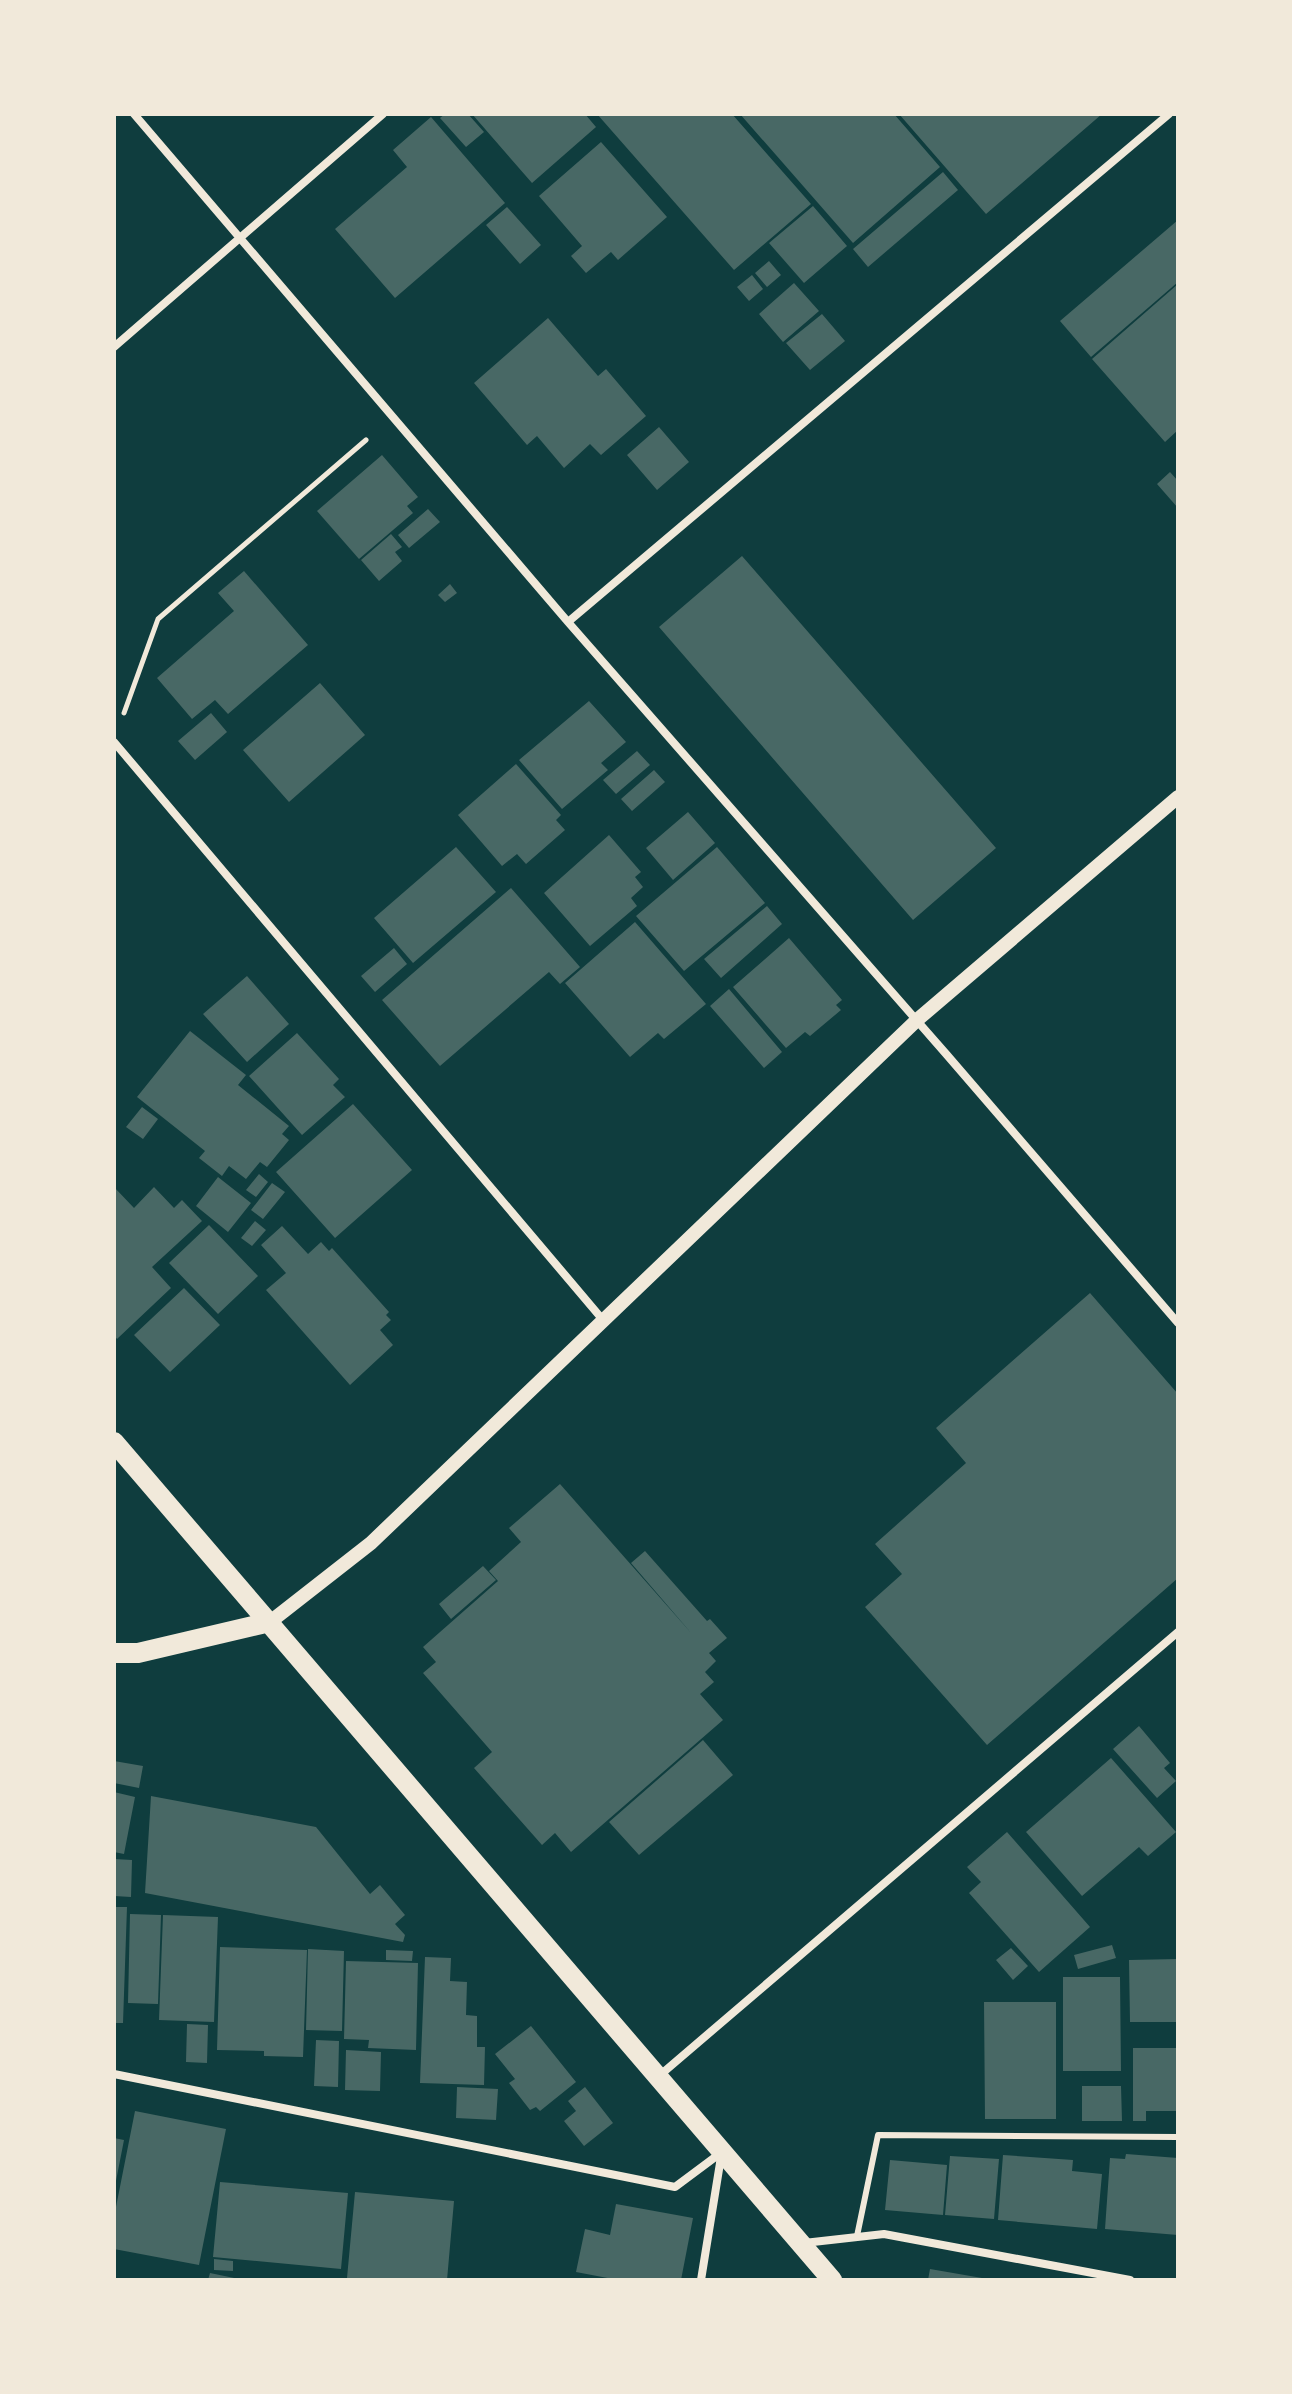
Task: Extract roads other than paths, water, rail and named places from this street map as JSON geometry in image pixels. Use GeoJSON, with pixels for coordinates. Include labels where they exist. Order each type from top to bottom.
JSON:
{"type":"FeatureCollection","features":[{"type":"Feature","properties":{"kind":"main road"},"geometry":{"type":"LineString","coordinates":[[114,1442],[832,2280]]}},
{"type":"Feature","properties":{"kind":"main road"},"geometry":{"type":"LineString","coordinates":[[114,1653],[138,1653],[270,1622]]}},
{"type":"Feature","properties":{"kind":"street"},"geometry":{"type":"LineString","coordinates":[[134,114],[568,622],[1178,1323]]}},
{"type":"Feature","properties":{"kind":"street"},"geometry":{"type":"LineString","coordinates":[[114,347],[383,114]]}},
{"type":"Feature","properties":{"kind":"street"},"geometry":{"type":"LineString","coordinates":[[568,622],[1169,114]]}},
{"type":"Feature","properties":{"kind":"street"},"geometry":{"type":"LineString","coordinates":[[114,742],[603,1320]]}},
{"type":"Feature","properties":{"kind":"street"},"geometry":{"type":"LineString","coordinates":[[270,1622],[371,1543],[917,1020],[1178,797]]}},
{"type":"Feature","properties":{"kind":"street"},"geometry":{"type":"LineString","coordinates":[[658,2077],[1178,1632]]}},
{"type":"Feature","properties":{"kind":"street"},"geometry":{"type":"LineString","coordinates":[[114,2074],[675,2187],[722,2152]]}},
{"type":"Feature","properties":{"kind":"street"},"geometry":{"type":"LineString","coordinates":[[701,2280],[722,2152]]}},
{"type":"Feature","properties":{"kind":"street"},"geometry":{"type":"LineString","coordinates":[[800,2243],[884,2234],[1130,2280]]}},
{"type":"Feature","properties":{"kind":"lane"},"geometry":{"type":"LineString","coordinates":[[857,2236],[878,2135],[1178,2137]]}}]}
